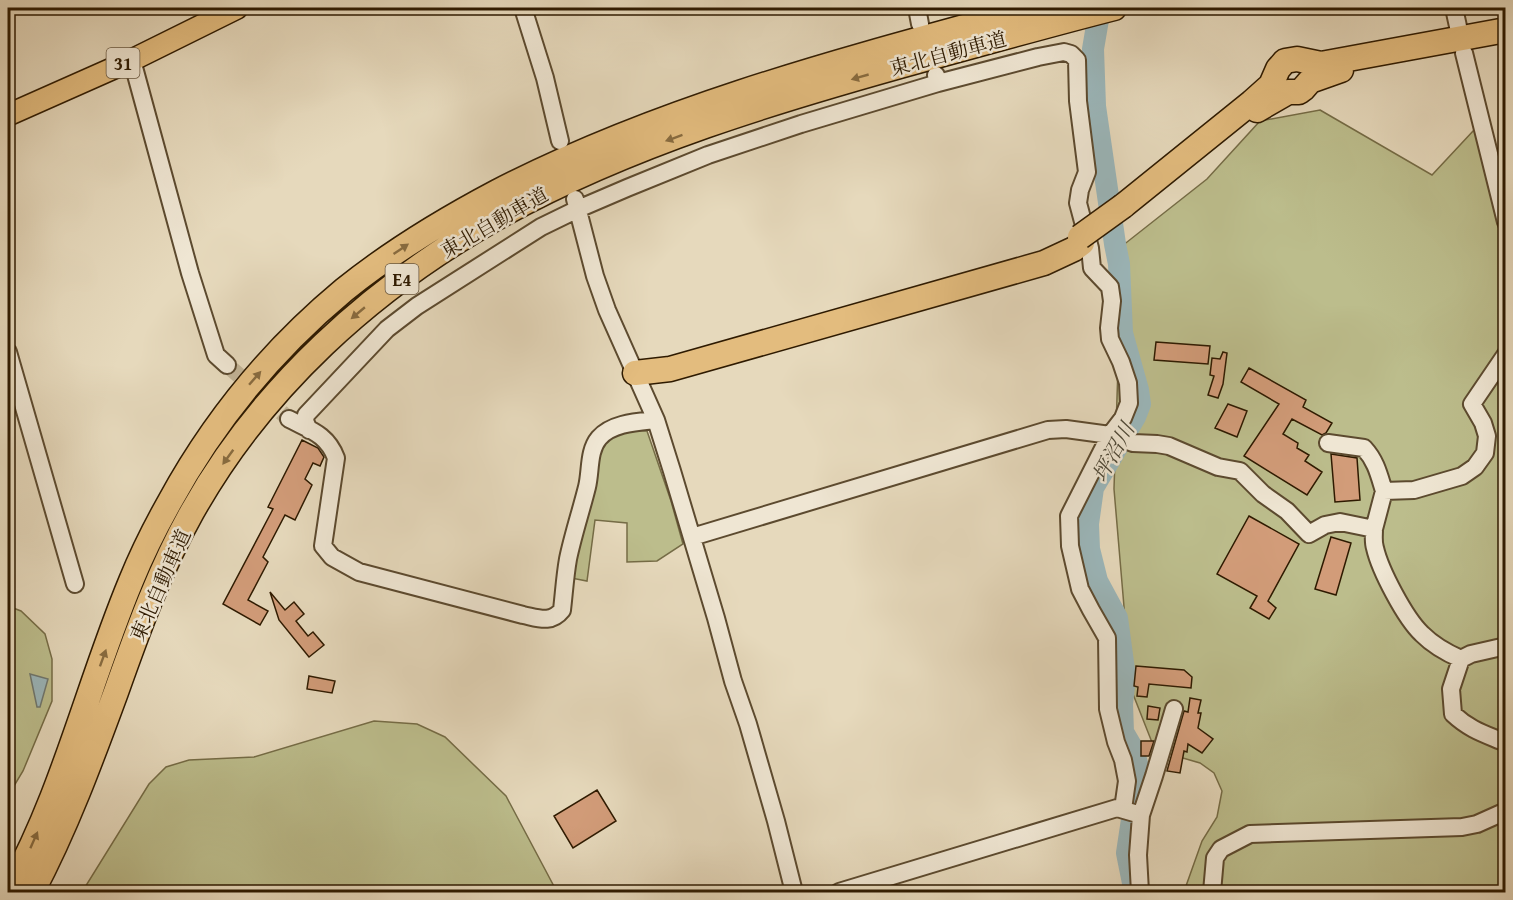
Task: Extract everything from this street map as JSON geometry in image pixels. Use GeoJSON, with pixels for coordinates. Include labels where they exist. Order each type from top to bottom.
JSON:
{"type":"FeatureCollection","features":[{"type":"Feature","properties":{"kind":"highway","name":"東北自動車道"},"geometry":{"type":"LineString","coordinates":[[8,892],[32,845],[56,786],[131,581],[169,503],[190,466],[237,399],[266,365],[344,291],[376,266],[450,218],[532,174],[582,152],[713,101],[808,71],[1034,8]]}},
{"type":"Feature","properties":{"kind":"highway","name":"東北自動車道"},"geometry":{"type":"LineString","coordinates":[[32,892],[52,854],[75,801],[153,595],[170,555],[194,509],[220,467],[284,384],[358,313],[404,277],[495,218],[546,192],[657,144],[814,91],[1113,8]]}},
{"type":"Feature","properties":{"kind":"highway"},"geometry":{"type":"LineString","coordinates":[[1306,71],[1321,64],[1506,30]]}},
{"type":"Feature","properties":{"kind":"highway"},"geometry":{"type":"LineString","coordinates":[[1306,71],[1335,71],[1506,36]]}},
{"type":"Feature","properties":{"kind":"highway"},"geometry":{"type":"LineString","coordinates":[[635,373],[675,355],[1040,257],[1081,240],[1124,209],[1270,85],[1282,83],[1278,69],[1285,61],[1297,59],[1306,71]]}},
{"type":"Feature","properties":{"kind":"main road","name":"31"},"geometry":{"type":"LineString","coordinates":[[8,115],[132,60],[237,8]]}},
{"type":"Feature","properties":{"kind":"street"},"geometry":{"type":"LineString","coordinates":[[523,8],[545,78],[560,141]]}},
{"type":"Feature","properties":{"kind":"street"},"geometry":{"type":"LineString","coordinates":[[1454,8],[1459,31]]}},
{"type":"Feature","properties":{"kind":"street"},"geometry":{"type":"LineString","coordinates":[[309,430],[305,421],[306,415],[387,329],[417,306],[577,204],[708,155],[937,79],[1064,52],[1071,54],[1077,60],[1078,101],[1087,172],[1078,203],[1090,248],[1092,268],[1110,287],[1112,301],[1110,339],[1128,383],[1129,403],[1122,418],[1118,438],[1069,516],[1070,546],[1080,589],[1107,638],[1108,709],[1127,781],[1138,855],[1140,892]]}},
{"type":"Feature","properties":{"kind":"street"},"geometry":{"type":"LineString","coordinates":[[1464,53],[1506,222]]}},
{"type":"Feature","properties":{"kind":"street"},"geometry":{"type":"LineString","coordinates":[[132,60],[190,273],[216,356],[227,366]]}},
{"type":"Feature","properties":{"kind":"street"},"geometry":{"type":"LineString","coordinates":[[577,204],[595,276],[607,310],[656,420],[716,618],[732,681],[748,724],[794,892]]}},
{"type":"Feature","properties":{"kind":"street"},"geometry":{"type":"LineString","coordinates":[[8,352],[75,584]]}},
{"type":"Feature","properties":{"kind":"street"},"geometry":{"type":"LineString","coordinates":[[1384,491],[1413,490],[1462,476],[1474,467],[1485,453],[1487,436],[1483,423],[1472,404],[1506,354]]}},
{"type":"Feature","properties":{"kind":"street"},"geometry":{"type":"LineString","coordinates":[[289,419],[326,440],[336,458],[323,546],[332,557],[359,572],[549,620],[556,617],[562,610],[568,558],[588,484],[591,454],[597,440],[605,432],[617,427],[656,420]]}},
{"type":"Feature","properties":{"kind":"street"},"geometry":{"type":"LineString","coordinates":[[692,537],[1048,430],[1066,429],[1118,438],[1133,443],[1169,446],[1218,467],[1240,471],[1309,534],[1325,525],[1340,522],[1374,530]]}},
{"type":"Feature","properties":{"kind":"street"},"geometry":{"type":"LineString","coordinates":[[1328,443],[1364,448],[1371,455],[1384,491],[1373,540],[1379,561],[1395,594],[1420,632],[1433,644],[1461,659]]}},
{"type":"Feature","properties":{"kind":"street"},"geometry":{"type":"LineString","coordinates":[[1506,646],[1479,651],[1461,659],[1451,689],[1453,714],[1463,724],[1506,743]]}},
{"type":"Feature","properties":{"kind":"street"},"geometry":{"type":"LineString","coordinates":[[1132,812],[1154,776],[1174,709]]}},
{"type":"Feature","properties":{"kind":"street"},"geometry":{"type":"LineString","coordinates":[[839,892],[1117,808],[1132,812]]}},
{"type":"Feature","properties":{"kind":"street"},"geometry":{"type":"LineString","coordinates":[[1212,892],[1215,858],[1221,849],[1251,834],[1462,827],[1477,824],[1506,811]]}},
{"type":"Feature","properties":{"kind":"green space"},"geometry":{"type":"Polygon","coordinates":[[[1320,110],[1432,175],[1488,115],[1503,173],[1506,173],[1505,892],[1185,892],[1202,841],[1217,817],[1222,791],[1214,773],[1200,763],[1155,750],[1131,689],[1114,489],[1122,246],[1207,179],[1260,121],[1320,110]]]}},
{"type":"Feature","properties":{"kind":"green space"},"geometry":{"type":"Polygon","coordinates":[[[630,430],[647,431],[683,544],[657,561],[627,562],[627,523],[595,520],[587,581],[571,578],[599,451],[607,439],[630,430]]]}},
{"type":"Feature","properties":{"kind":"green space"},"geometry":{"type":"Polygon","coordinates":[[[8,606],[21,611],[45,634],[52,659],[52,701],[23,771],[8,796],[8,606]]]}},
{"type":"Feature","properties":{"kind":"green space"},"geometry":{"type":"Polygon","coordinates":[[[374,721],[417,724],[445,737],[506,796],[557,892],[82,892],[149,784],[166,767],[189,760],[254,757],[374,721]]]}},
{"type":"Feature","properties":{"kind":"water"},"geometry":{"type":"Polygon","coordinates":[[[30,674],[48,679],[40,707],[37,707],[30,674]]]}},
{"type":"Feature","properties":{"kind":"building"},"geometry":{"type":"Polygon","coordinates":[[[1156,342],[1210,346],[1208,364],[1154,360],[1156,342]]]}},
{"type":"Feature","properties":{"kind":"building"},"geometry":{"type":"Polygon","coordinates":[[[1223,352],[1227,353],[1223,384],[1218,398],[1208,395],[1214,376],[1210,375],[1212,358],[1220,359],[1223,352]]]}},
{"type":"Feature","properties":{"kind":"building"},"geometry":{"type":"Polygon","coordinates":[[[1249,368],[1306,400],[1303,407],[1332,423],[1322,435],[1292,419],[1283,434],[1298,443],[1297,448],[1309,455],[1305,461],[1322,472],[1307,495],[1244,456],[1279,404],[1241,382],[1249,368]]]}},
{"type":"Feature","properties":{"kind":"building"},"geometry":{"type":"Polygon","coordinates":[[[1228,404],[1247,411],[1237,437],[1215,428],[1228,404]]]}},
{"type":"Feature","properties":{"kind":"building"},"geometry":{"type":"Polygon","coordinates":[[[302,440],[318,448],[324,457],[320,466],[313,463],[305,479],[312,485],[295,520],[285,515],[263,557],[268,562],[248,600],[268,611],[260,625],[223,604],[273,509],[268,507],[302,440]]]}},
{"type":"Feature","properties":{"kind":"building"},"geometry":{"type":"Polygon","coordinates":[[[1331,454],[1357,458],[1360,500],[1335,502],[1331,454]]]}},
{"type":"Feature","properties":{"kind":"building"},"geometry":{"type":"Polygon","coordinates":[[[1249,516],[1299,544],[1268,601],[1276,608],[1269,619],[1250,608],[1257,596],[1217,574],[1249,516]]]}},
{"type":"Feature","properties":{"kind":"building"},"geometry":{"type":"Polygon","coordinates":[[[1331,537],[1351,543],[1336,595],[1315,589],[1331,537]]]}},
{"type":"Feature","properties":{"kind":"building"},"geometry":{"type":"Polygon","coordinates":[[[270,592],[285,610],[294,602],[304,614],[296,621],[308,636],[313,632],[324,645],[309,657],[279,620],[270,592]]]}},
{"type":"Feature","properties":{"kind":"building"},"geometry":{"type":"Polygon","coordinates":[[[1136,666],[1184,670],[1192,677],[1191,688],[1149,684],[1147,697],[1137,696],[1138,687],[1134,686],[1136,666]]]}},
{"type":"Feature","properties":{"kind":"building"},"geometry":{"type":"Polygon","coordinates":[[[309,676],[335,681],[332,693],[307,689],[309,676]]]}},
{"type":"Feature","properties":{"kind":"building"},"geometry":{"type":"Polygon","coordinates":[[[1190,698],[1201,700],[1198,728],[1213,739],[1202,753],[1188,744],[1187,752],[1184,751],[1180,773],[1167,771],[1184,711],[1188,712],[1190,698]]]}},
{"type":"Feature","properties":{"kind":"building"},"geometry":{"type":"Polygon","coordinates":[[[1148,706],[1160,708],[1158,720],[1147,719],[1148,706]]]}},
{"type":"Feature","properties":{"kind":"building"},"geometry":{"type":"Polygon","coordinates":[[[1141,741],[1154,741],[1149,756],[1141,756],[1141,741]]]}},
{"type":"Feature","properties":{"kind":"building"},"geometry":{"type":"Polygon","coordinates":[[[597,790],[616,821],[573,848],[554,816],[597,790]]]}},
{"type":"Feature","properties":{"kind":"waterway","name":"坪沼川"},"geometry":{"type":"LineString","coordinates":[[1100,8],[1093,49],[1095,106],[1119,264],[1122,333],[1140,404],[1135,417],[1093,488],[1088,524],[1089,549],[1097,581],[1117,618],[1125,677],[1122,704],[1123,732],[1133,749],[1138,767],[1127,853],[1133,892]]}},
{"type":"Feature","properties":{"kind":"tunnel"},"geometry":{"type":"LineString","coordinates":[[227,365],[289,419]]}}]}
